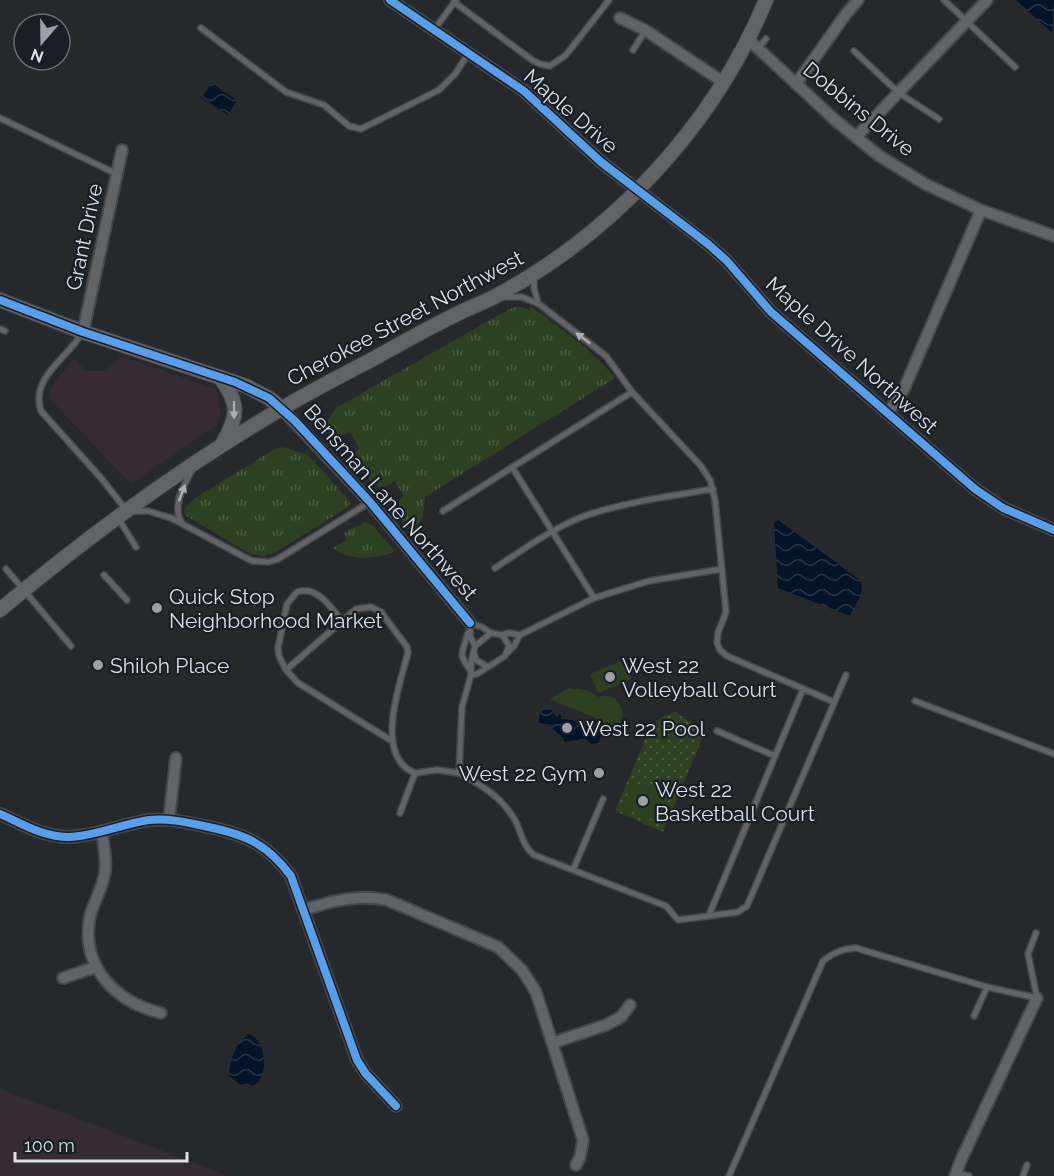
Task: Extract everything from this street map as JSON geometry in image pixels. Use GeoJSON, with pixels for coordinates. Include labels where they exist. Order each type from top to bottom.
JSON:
{"type":"FeatureCollection","features":[{"type":"Feature","properties":{"kind":"main road","name":"Cherokee Street Northwest"},"geometry":{"type":"LineString","coordinates":[[0,610],[122,515],[222,444],[281,408],[432,327],[493,298],[534,273],[595,230],[637,191],[669,156],[723,82],[758,42],[766,0]]}},
{"type":"Feature","properties":{"kind":"main road"},"geometry":{"type":"LineString","coordinates":[[0,300],[83,332],[220,377],[258,392],[281,408]]}},
{"type":"Feature","properties":{"kind":"main road"},"geometry":{"type":"LineString","coordinates":[[220,377],[232,394],[236,409],[234,422],[222,444]]}},
{"type":"Feature","properties":{"kind":"street","name":"Maple Drive"},"geometry":{"type":"LineString","coordinates":[[390,0],[524,91],[601,162],[637,191]]}},
{"type":"Feature","properties":{"kind":"street"},"geometry":{"type":"LineString","coordinates":[[796,84],[858,0]]}},
{"type":"Feature","properties":{"kind":"street"},"geometry":{"type":"LineString","coordinates":[[856,137],[987,0]]}},
{"type":"Feature","properties":{"kind":"street"},"geometry":{"type":"LineString","coordinates":[[620,18],[645,31],[723,82]]}},
{"type":"Feature","properties":{"kind":"street","name":"Dobbins Drive"},"geometry":{"type":"LineString","coordinates":[[758,42],[796,84],[878,156],[925,184],[981,210],[1054,236]]}},
{"type":"Feature","properties":{"kind":"street","name":"Grant Drive"},"geometry":{"type":"LineString","coordinates":[[83,332],[122,150]]}},
{"type":"Feature","properties":{"kind":"street","name":"Maple Drive Northwest"},"geometry":{"type":"LineString","coordinates":[[637,191],[718,252],[771,312],[975,489],[1003,508],[1054,530]]}},
{"type":"Feature","properties":{"kind":"street"},"geometry":{"type":"LineString","coordinates":[[888,414],[904,389],[981,210]]}},
{"type":"Feature","properties":{"kind":"street","name":"Bensman Lane Northwest"},"geometry":{"type":"LineString","coordinates":[[281,408],[370,502],[470,626]]}},
{"type":"Feature","properties":{"kind":"street"},"geometry":{"type":"LineString","coordinates":[[169,819],[176,758]]}},
{"type":"Feature","properties":{"kind":"street"},"geometry":{"type":"LineString","coordinates":[[0,814],[32,830],[49,835],[70,837],[150,820],[169,819],[232,831],[261,845],[280,862],[291,876],[357,1060],[366,1074],[396,1106]]}},
{"type":"Feature","properties":{"kind":"street"},"geometry":{"type":"LineString","coordinates":[[102,831],[105,873],[91,913],[88,938],[96,968],[108,985],[130,1002],[145,1010],[160,1013]]}},
{"type":"Feature","properties":{"kind":"street"},"geometry":{"type":"LineString","coordinates":[[303,910],[337,900],[371,897],[387,900],[488,941],[507,954],[522,970],[536,992],[583,1140],[576,1166]]}},
{"type":"Feature","properties":{"kind":"street"},"geometry":{"type":"LineString","coordinates":[[63,978],[96,968]]}},
{"type":"Feature","properties":{"kind":"street"},"geometry":{"type":"LineString","coordinates":[[956,1174],[1037,998]]}},
{"type":"Feature","properties":{"kind":"street"},"geometry":{"type":"LineString","coordinates":[[552,1043],[606,1025],[621,1017],[630,1005]]}},
{"type":"Feature","properties":{"kind":"lane"},"geometry":{"type":"LineString","coordinates":[[434,30],[455,1],[532,60],[550,66],[566,55],[609,0]]}},
{"type":"Feature","properties":{"kind":"lane"},"geometry":{"type":"LineString","coordinates":[[944,0],[1015,67]]}},
{"type":"Feature","properties":{"kind":"lane"},"geometry":{"type":"LineString","coordinates":[[201,28],[286,92],[324,105],[349,126],[361,129],[439,90],[455,74],[469,53]]}},
{"type":"Feature","properties":{"kind":"lane"},"geometry":{"type":"LineString","coordinates":[[633,50],[645,31]]}},
{"type":"Feature","properties":{"kind":"lane"},"geometry":{"type":"LineString","coordinates":[[854,51],[899,93],[939,119]]}},
{"type":"Feature","properties":{"kind":"lane"},"geometry":{"type":"LineString","coordinates":[[0,118],[117,174]]}},
{"type":"Feature","properties":{"kind":"lane"},"geometry":{"type":"LineString","coordinates":[[534,273],[534,288],[539,304]]}},
{"type":"Feature","properties":{"kind":"lane"},"geometry":{"type":"LineString","coordinates":[[493,298],[522,297],[539,304],[606,356],[632,392],[701,465],[713,489],[722,569],[726,612],[718,633],[717,643],[720,650],[727,656],[834,702]]}},
{"type":"Feature","properties":{"kind":"lane"},"geometry":{"type":"LineString","coordinates":[[83,332],[77,343],[42,380],[38,404],[40,411],[107,485],[136,547]]}},
{"type":"Feature","properties":{"kind":"lane"},"geometry":{"type":"LineString","coordinates":[[443,511],[632,392]]}},
{"type":"Feature","properties":{"kind":"lane"},"geometry":{"type":"LineString","coordinates":[[183,524],[179,517],[178,504],[195,463]]}},
{"type":"Feature","properties":{"kind":"lane"},"geometry":{"type":"LineString","coordinates":[[512,467],[594,598]]}},
{"type":"Feature","properties":{"kind":"lane"},"geometry":{"type":"LineString","coordinates":[[495,568],[552,531],[586,516],[618,507],[713,489]]}},
{"type":"Feature","properties":{"kind":"lane"},"geometry":{"type":"LineString","coordinates":[[122,515],[148,511],[183,524],[252,561],[269,562],[278,559],[370,502]]}},
{"type":"Feature","properties":{"kind":"lane"},"geometry":{"type":"LineString","coordinates":[[6,569],[71,646]]}},
{"type":"Feature","properties":{"kind":"lane"},"geometry":{"type":"LineString","coordinates":[[470,626],[461,654],[471,673],[477,674],[508,652],[520,635],[594,598],[649,581],[722,569]]}},
{"type":"Feature","properties":{"kind":"lane"},"geometry":{"type":"LineString","coordinates":[[104,575],[127,600]]}},
{"type":"Feature","properties":{"kind":"lane"},"geometry":{"type":"LineString","coordinates":[[342,621],[314,592],[303,590],[291,597],[285,613],[278,648],[279,656],[286,670],[298,683],[392,741]]}},
{"type":"Feature","properties":{"kind":"lane"},"geometry":{"type":"LineString","coordinates":[[286,670],[356,609],[371,607],[381,612],[407,646],[408,653],[396,693],[392,741],[399,762],[415,773],[437,770],[459,773],[488,789],[506,807],[528,850],[534,855],[666,906],[678,920],[738,912],[747,906],[846,675]]}},
{"type":"Feature","properties":{"kind":"lane"},"geometry":{"type":"LineString","coordinates":[[470,626],[482,627],[491,633],[502,635],[509,633],[520,635]]}},
{"type":"Feature","properties":{"kind":"lane"},"geometry":{"type":"LineString","coordinates":[[459,773],[462,707],[475,646],[470,626]]}},
{"type":"Feature","properties":{"kind":"lane"},"geometry":{"type":"LineString","coordinates":[[475,646],[491,633]]}},
{"type":"Feature","properties":{"kind":"lane"},"geometry":{"type":"LineString","coordinates":[[502,635],[509,645],[508,652]]}},
{"type":"Feature","properties":{"kind":"lane"},"geometry":{"type":"LineString","coordinates":[[474,653],[476,660],[488,667]]}},
{"type":"Feature","properties":{"kind":"lane"},"geometry":{"type":"LineString","coordinates":[[709,915],[803,689]]}},
{"type":"Feature","properties":{"kind":"lane"},"geometry":{"type":"LineString","coordinates":[[915,701],[1054,754]]}},
{"type":"Feature","properties":{"kind":"lane"},"geometry":{"type":"LineString","coordinates":[[717,731],[775,756]]}},
{"type":"Feature","properties":{"kind":"lane"},"geometry":{"type":"LineString","coordinates":[[400,813],[415,773]]}},
{"type":"Feature","properties":{"kind":"lane"},"geometry":{"type":"LineString","coordinates":[[573,870],[603,799]]}},
{"type":"Feature","properties":{"kind":"lane"},"geometry":{"type":"LineString","coordinates":[[729,1176],[823,961],[844,949],[856,948],[987,987],[1037,998],[1028,954],[1036,933]]}},
{"type":"Feature","properties":{"kind":"lane"},"geometry":{"type":"LineString","coordinates":[[974,1016],[987,987]]}},
{"type":"Feature","properties":{"kind":"lane"},"geometry":{"type":"LineString","coordinates":[[1023,1176],[1028,1165]]}},
{"type":"Feature","properties":{"kind":"lane"},"geometry":{"type":"LineString","coordinates":[[956,1174],[969,1176]]}},
{"type":"Feature","properties":{"kind":"shaded area"},"geometry":{"type":"Polygon","coordinates":[[[119,355],[216,389],[219,397],[220,414],[217,425],[131,484],[48,397],[53,384],[74,359],[86,371],[104,371],[117,362],[119,355]]]}},
{"type":"Feature","properties":{"kind":"shaded area"},"geometry":{"type":"Polygon","coordinates":[[[0,1089],[90,1123],[228,1176],[0,1176],[0,1089]]]}},
{"type":"Feature","properties":{"kind":"green space"},"geometry":{"type":"Polygon","coordinates":[[[531,306],[586,349],[615,378],[425,497],[423,516],[413,534],[399,517],[399,500],[404,496],[395,481],[382,488],[374,485],[351,458],[359,448],[350,432],[336,438],[326,432],[328,419],[336,408],[504,312],[516,307],[529,310],[531,306]]]}},
{"type":"Feature","properties":{"kind":"green space"},"geometry":{"type":"Polygon","coordinates":[[[283,447],[308,455],[348,499],[350,504],[348,507],[276,552],[263,556],[250,554],[185,515],[184,509],[195,498],[275,449],[283,447]]]}},
{"type":"Feature","properties":{"kind":"green space"},"geometry":{"type":"Polygon","coordinates":[[[365,522],[372,525],[394,550],[393,552],[378,557],[362,558],[347,555],[333,548],[347,540],[344,533],[365,522]]]}},
{"type":"Feature","properties":{"kind":"green space","name":"West 22 Volleyball Court"},"geometry":{"type":"Polygon","coordinates":[[[623,660],[631,679],[598,693],[590,674],[623,660]]]}},
{"type":"Feature","properties":{"kind":"green space"},"geometry":{"type":"Polygon","coordinates":[[[568,688],[585,690],[599,697],[615,699],[621,707],[620,724],[610,729],[592,716],[550,699],[568,688]]]}},
{"type":"Feature","properties":{"kind":"green space"},"geometry":{"type":"Polygon","coordinates":[[[675,712],[705,732],[663,832],[615,811],[651,726],[664,716],[675,712]]]}},
{"type":"Feature","properties":{"kind":"green space","name":"West 22 Basketball Court"},"geometry":{"type":"Polygon","coordinates":[[[633,782],[665,795],[654,820],[622,806],[633,782]]]}},
{"type":"Feature","properties":{"kind":"water"},"geometry":{"type":"Polygon","coordinates":[[[1016,0],[1054,0],[1052,33],[1016,0]]]}},
{"type":"Feature","properties":{"kind":"water"},"geometry":{"type":"Polygon","coordinates":[[[211,83],[237,100],[228,115],[202,98],[211,83]]]}},
{"type":"Feature","properties":{"kind":"water"},"geometry":{"type":"Polygon","coordinates":[[[778,520],[860,580],[861,594],[850,616],[778,588],[774,523],[778,520]]]}},
{"type":"Feature","properties":{"kind":"water","name":"West 22 Pool"},"geometry":{"type":"Polygon","coordinates":[[[543,710],[554,710],[554,715],[558,717],[559,714],[561,715],[561,719],[573,720],[582,727],[588,728],[587,731],[598,732],[601,735],[599,743],[591,744],[583,739],[564,742],[563,738],[552,728],[553,725],[539,723],[539,716],[543,710]]]}},
{"type":"Feature","properties":{"kind":"water"},"geometry":{"type":"Polygon","coordinates":[[[249,1034],[260,1044],[264,1061],[261,1077],[250,1087],[240,1084],[229,1076],[234,1052],[244,1037],[249,1034]]]}},
{"type":"Feature","properties":{"kind":"cycle path"},"geometry":{"type":"LineString","coordinates":[[390,0],[524,91],[601,162],[708,244],[727,261],[771,312],[975,489],[1003,508],[1054,530]]}},
{"type":"Feature","properties":{"kind":"cycle path"},"geometry":{"type":"LineString","coordinates":[[0,300],[83,332],[235,382],[269,398],[295,421],[370,502],[470,623]]}},
{"type":"Feature","properties":{"kind":"cycle path"},"geometry":{"type":"LineString","coordinates":[[0,814],[50,835],[69,837],[149,820],[174,820],[240,835],[272,854],[291,876],[357,1060],[366,1074],[396,1106]]}},
{"type":"Feature","properties":{"kind":"place","name":"Quick Stop Neighborhood Market"},"geometry":{"type":"Point","coordinates":[157,608]}},
{"type":"Feature","properties":{"kind":"place","name":"Shiloh Place"},"geometry":{"type":"Point","coordinates":[98,665]}},
{"type":"Feature","properties":{"kind":"place","name":"West 22 Volleyball Court"},"geometry":{"type":"Point","coordinates":[610,677]}},
{"type":"Feature","properties":{"kind":"place","name":"West 22 Pool"},"geometry":{"type":"Point","coordinates":[567,728]}},
{"type":"Feature","properties":{"kind":"place","name":"West 22 Gym"},"geometry":{"type":"Point","coordinates":[599,773]}},
{"type":"Feature","properties":{"kind":"place","name":"West 22 Basketball Court"},"geometry":{"type":"Point","coordinates":[643,801]}}]}
